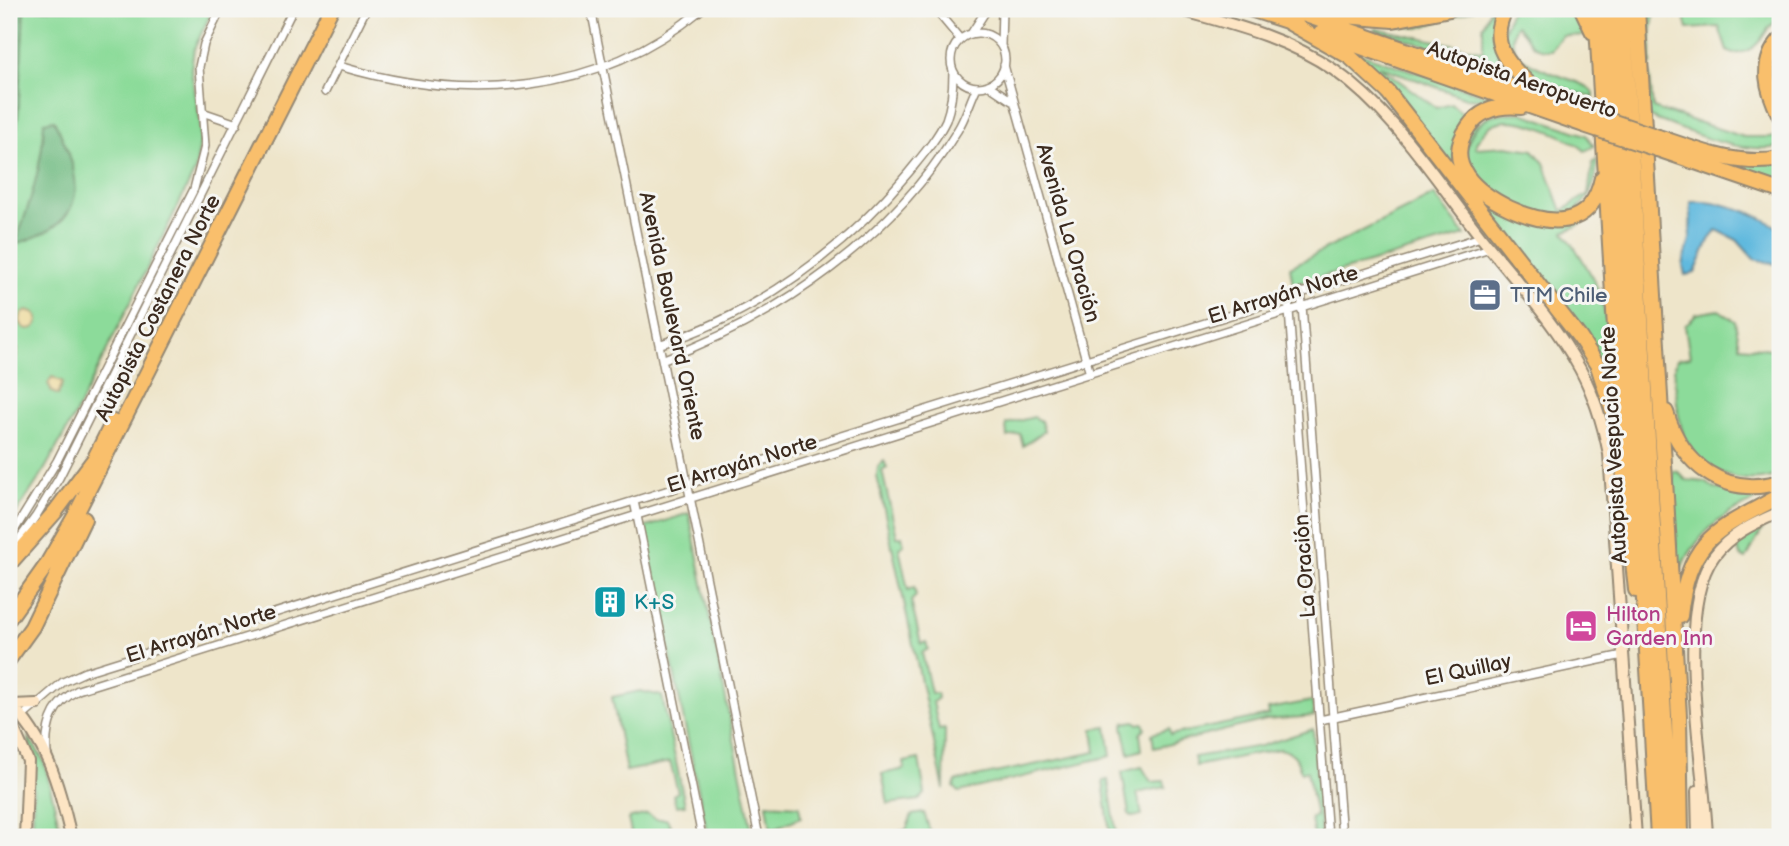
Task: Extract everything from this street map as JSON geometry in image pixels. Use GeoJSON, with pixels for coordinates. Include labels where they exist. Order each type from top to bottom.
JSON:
{"type":"FeatureCollection","features":[{"type":"Feature","properties":{"kind":"highway","name":"Autopista Costanera Norte"},"geometry":{"type":"LineString","coordinates":[[9,603],[53,537],[94,460],[321,9]]}},
{"type":"Feature","properties":{"kind":"highway","name":"Autopista Costanera Norte"},"geometry":{"type":"LineString","coordinates":[[9,618],[59,546],[331,9]]}},
{"type":"Feature","properties":{"kind":"highway","name":"Autopista Aeropuerto"},"geometry":{"type":"LineString","coordinates":[[1250,9],[1290,14],[1658,143],[1725,159],[1761,162],[1780,159]]}},
{"type":"Feature","properties":{"kind":"highway"},"geometry":{"type":"LineString","coordinates":[[1290,14],[1380,20],[1417,17],[1450,9]]}},
{"type":"Feature","properties":{"kind":"highway"},"geometry":{"type":"LineString","coordinates":[[1506,9],[1498,28],[1502,54],[1513,70],[1546,105]]}},
{"type":"Feature","properties":{"kind":"highway"},"geometry":{"type":"LineString","coordinates":[[1582,9],[1598,54]]}},
{"type":"Feature","properties":{"kind":"highway"},"geometry":{"type":"LineString","coordinates":[[1596,9],[1624,479],[1633,570],[1648,664]]}},
{"type":"Feature","properties":{"kind":"highway","name":"Autopista Vespucio Norte"},"geometry":{"type":"LineString","coordinates":[[1609,9],[1658,837]]}},
{"type":"Feature","properties":{"kind":"highway","name":"Autopista Vespucio Norte"},"geometry":{"type":"LineString","coordinates":[[1623,9],[1671,837]]}},
{"type":"Feature","properties":{"kind":"highway"},"geometry":{"type":"LineString","coordinates":[[1637,9],[1676,655],[1682,774],[1681,837]]}},
{"type":"Feature","properties":{"kind":"highway"},"geometry":{"type":"LineString","coordinates":[[1639,34],[1645,9]]}},
{"type":"Feature","properties":{"kind":"highway"},"geometry":{"type":"LineString","coordinates":[[1290,14],[1350,57],[1378,81],[1570,323],[1590,352],[1605,383],[1615,419],[1624,479]]}},
{"type":"Feature","properties":{"kind":"highway"},"geometry":{"type":"LineString","coordinates":[[1780,40],[1769,57],[1767,73],[1770,94],[1780,116]]}},
{"type":"Feature","properties":{"kind":"highway"},"geometry":{"type":"LineString","coordinates":[[1546,105],[1500,107],[1484,113],[1472,122],[1463,137],[1461,157],[1466,175],[1478,191],[1529,216],[1564,220],[1583,212],[1593,201],[1600,186],[1605,156]]}},
{"type":"Feature","properties":{"kind":"highway","name":"Autopista Aeropuerto"},"geometry":{"type":"LineString","coordinates":[[1658,143],[1780,191]]}},
{"type":"Feature","properties":{"kind":"highway"},"geometry":{"type":"LineString","coordinates":[[1742,178],[1780,198]]}},
{"type":"Feature","properties":{"kind":"highway"},"geometry":{"type":"LineString","coordinates":[[1659,389],[1675,437],[1697,467],[1712,477],[1736,485],[1753,487],[1780,482]]}},
{"type":"Feature","properties":{"kind":"highway"},"geometry":{"type":"LineString","coordinates":[[9,659],[42,607],[96,492],[124,420]]}},
{"type":"Feature","properties":{"kind":"highway"},"geometry":{"type":"LineString","coordinates":[[9,564],[55,512],[94,460]]}},
{"type":"Feature","properties":{"kind":"highway"},"geometry":{"type":"LineString","coordinates":[[1676,655],[1683,594],[1700,553],[1733,519],[1780,496]]}},
{"type":"Feature","properties":{"kind":"street"},"geometry":{"type":"LineString","coordinates":[[9,539],[42,488],[194,189],[204,158],[205,113],[200,60],[221,9]]}},
{"type":"Feature","properties":{"kind":"street"},"geometry":{"type":"LineString","coordinates":[[9,553],[51,493],[293,9]]}},
{"type":"Feature","properties":{"kind":"street"},"geometry":{"type":"LineString","coordinates":[[325,92],[366,9]]}},
{"type":"Feature","properties":{"kind":"street"},"geometry":{"type":"LineString","coordinates":[[547,9],[563,9]]}},
{"type":"Feature","properties":{"kind":"street","name":"Avenida Boulevard Oriente"},"geometry":{"type":"LineString","coordinates":[[590,9],[664,359],[759,837]]}},
{"type":"Feature","properties":{"kind":"street"},"geometry":{"type":"LineString","coordinates":[[339,66],[414,84],[475,89],[551,82],[603,67],[657,41],[702,9]]}},
{"type":"Feature","properties":{"kind":"street"},"geometry":{"type":"LineString","coordinates":[[934,9],[960,39]]}},
{"type":"Feature","properties":{"kind":"street"},"geometry":{"type":"LineString","coordinates":[[971,34],[987,9]]}},
{"type":"Feature","properties":{"kind":"street"},"geometry":{"type":"LineString","coordinates":[[953,72],[963,83],[977,87],[988,85],[998,78],[1004,65],[1001,46],[1002,9]]}},
{"type":"Feature","properties":{"kind":"street"},"geometry":{"type":"LineString","coordinates":[[1177,9],[1281,42],[1345,78],[1390,122],[1569,350],[1586,381],[1601,420],[1611,470],[1636,837]]}},
{"type":"Feature","properties":{"kind":"street"},"geometry":{"type":"LineString","coordinates":[[661,345],[715,323],[758,300],[811,264],[858,226],[903,178],[938,134],[950,107],[953,72],[951,56],[960,39],[971,34],[990,36],[1001,46]]}},
{"type":"Feature","properties":{"kind":"street","name":"Avenida La Oración"},"geometry":{"type":"LineString","coordinates":[[1004,65],[1012,102],[1090,374]]}},
{"type":"Feature","properties":{"kind":"street"},"geometry":{"type":"LineString","coordinates":[[988,85],[1012,102]]}},
{"type":"Feature","properties":{"kind":"street"},"geometry":{"type":"LineString","coordinates":[[664,359],[719,336],[766,312],[807,285],[859,244],[902,201],[936,160],[957,131],[977,87]]}},
{"type":"Feature","properties":{"kind":"street"},"geometry":{"type":"LineString","coordinates":[[205,113],[237,124]]}},
{"type":"Feature","properties":{"kind":"street","name":"El Arrayán Norte"},"geometry":{"type":"LineString","coordinates":[[23,716],[63,682],[85,672],[1481,237]]}},
{"type":"Feature","properties":{"kind":"street","name":"El Arrayán Norte"},"geometry":{"type":"LineString","coordinates":[[47,754],[46,735],[52,713],[63,699],[78,690],[1490,248]]}},
{"type":"Feature","properties":{"kind":"street","name":"La Oración"},"geometry":{"type":"LineString","coordinates":[[1301,292],[1342,837]]}},
{"type":"Feature","properties":{"kind":"street","name":"La Oración"},"geometry":{"type":"LineString","coordinates":[[1288,297],[1328,837]]}},
{"type":"Feature","properties":{"kind":"street"},"geometry":{"type":"LineString","coordinates":[[42,488],[51,493]]}},
{"type":"Feature","properties":{"kind":"street"},"geometry":{"type":"LineString","coordinates":[[634,501],[702,837]]}},
{"type":"Feature","properties":{"kind":"street"},"geometry":{"type":"LineString","coordinates":[[1707,837],[1694,632],[1700,583],[1709,563],[1727,541],[1749,526],[1780,512]]}},
{"type":"Feature","properties":{"kind":"street","name":"El Quillay"},"geometry":{"type":"LineString","coordinates":[[1320,720],[1623,654]]}},
{"type":"Feature","properties":{"kind":"street"},"geometry":{"type":"LineString","coordinates":[[10,703],[37,704]]}},
{"type":"Feature","properties":{"kind":"street"},"geometry":{"type":"LineString","coordinates":[[10,703],[23,716],[47,754],[71,837]]}},
{"type":"Feature","properties":{"kind":"street"},"geometry":{"type":"LineString","coordinates":[[23,716],[22,743],[29,778],[25,837]]}},
{"type":"Feature","properties":{"kind":"street"},"geometry":{"type":"LineString","coordinates":[[9,718],[22,743]]}},
{"type":"Feature","properties":{"kind":"street"},"geometry":{"type":"LineString","coordinates":[[1698,837],[1700,747]]}},
{"type":"Feature","properties":{"kind":"green space"},"geometry":{"type":"Polygon","coordinates":[[[9,9],[24,9],[18,116],[9,177],[9,9]]]}},
{"type":"Feature","properties":{"kind":"green space"},"geometry":{"type":"Polygon","coordinates":[[[24,9],[213,9],[194,49],[191,70],[200,120],[200,144],[195,171],[74,417],[42,474],[9,524],[9,177],[18,116],[24,9]]]}},
{"type":"Feature","properties":{"kind":"green space"},"geometry":{"type":"Polygon","coordinates":[[[1460,9],[1474,9],[1419,28],[1378,24],[1443,15],[1460,9]]]}},
{"type":"Feature","properties":{"kind":"green space"},"geometry":{"type":"Polygon","coordinates":[[[1490,9],[1502,9],[1506,68],[1374,30],[1376,28],[1483,51],[1483,26],[1490,9]]]}},
{"type":"Feature","properties":{"kind":"green space"},"geometry":{"type":"Polygon","coordinates":[[[1511,9],[1577,9],[1586,36],[1562,35],[1551,50],[1543,50],[1533,45],[1516,25],[1512,39],[1515,50],[1524,59],[1587,87],[1594,93],[1594,98],[1538,80],[1514,64],[1502,37],[1511,9]]]}},
{"type":"Feature","properties":{"kind":"green space"},"geometry":{"type":"Polygon","coordinates":[[[1650,9],[1655,9],[1651,34],[1651,65],[1647,66],[1646,44],[1650,9]]]}},
{"type":"Feature","properties":{"kind":"green space"},"geometry":{"type":"Polygon","coordinates":[[[1683,9],[1780,9],[1780,20],[1769,28],[1752,48],[1733,54],[1727,51],[1719,27],[1688,29],[1683,9]]]}},
{"type":"Feature","properties":{"kind":"green space"},"geometry":{"type":"Polygon","coordinates":[[[1353,51],[1500,100],[1466,98],[1379,66],[1436,108],[1452,104],[1463,114],[1480,105],[1491,105],[1482,110],[1455,169],[1385,80],[1353,51]]]}},
{"type":"Feature","properties":{"kind":"green space"},"geometry":{"type":"Polygon","coordinates":[[[1645,69],[1649,69],[1653,108],[1744,137],[1779,137],[1780,147],[1730,145],[1649,117],[1645,69]]]}},
{"type":"Feature","properties":{"kind":"green space"},"geometry":{"type":"Polygon","coordinates":[[[1522,113],[1586,135],[1594,146],[1585,151],[1542,128],[1505,121],[1493,124],[1487,129],[1476,143],[1476,148],[1506,146],[1533,150],[1544,163],[1562,211],[1588,194],[1593,162],[1597,160],[1590,192],[1578,208],[1570,213],[1547,216],[1505,200],[1481,186],[1468,168],[1466,151],[1476,127],[1493,115],[1522,113]]]}},
{"type":"Feature","properties":{"kind":"green space"},"geometry":{"type":"Polygon","coordinates":[[[54,120],[71,162],[75,197],[69,211],[58,224],[40,235],[15,244],[35,184],[44,122],[54,120]]]}},
{"type":"Feature","properties":{"kind":"green space"},"geometry":{"type":"Polygon","coordinates":[[[1780,162],[1780,181],[1731,164],[1780,162]]]}},
{"type":"Feature","properties":{"kind":"green space"},"geometry":{"type":"Polygon","coordinates":[[[1434,195],[1465,235],[1293,285],[1290,267],[1434,195]]]}},
{"type":"Feature","properties":{"kind":"green space"},"geometry":{"type":"Polygon","coordinates":[[[1485,200],[1544,224],[1598,201],[1591,217],[1564,232],[1587,266],[1600,295],[1612,367],[1605,370],[1481,205],[1485,200]]]}},
{"type":"Feature","properties":{"kind":"green space"},"geometry":{"type":"Polygon","coordinates":[[[1719,310],[1735,321],[1740,346],[1780,350],[1780,475],[1750,479],[1722,474],[1699,459],[1683,433],[1674,369],[1677,359],[1690,357],[1685,326],[1696,314],[1719,310]]]}},
{"type":"Feature","properties":{"kind":"green space"},"geometry":{"type":"Polygon","coordinates":[[[1034,417],[1041,421],[1044,431],[1023,446],[1020,434],[1007,437],[1006,424],[1034,417]]]}},
{"type":"Feature","properties":{"kind":"green space"},"geometry":{"type":"Polygon","coordinates":[[[884,461],[887,468],[882,471],[897,537],[902,536],[904,545],[899,548],[908,590],[914,587],[916,596],[911,601],[921,644],[926,642],[928,649],[922,653],[931,693],[937,693],[938,698],[933,702],[939,730],[945,729],[944,789],[877,476],[878,467],[884,461]]]}},
{"type":"Feature","properties":{"kind":"green space"},"geometry":{"type":"Polygon","coordinates":[[[1673,471],[1686,480],[1705,482],[1716,489],[1763,491],[1751,502],[1719,520],[1704,535],[1684,562],[1677,580],[1673,471]]]}},
{"type":"Feature","properties":{"kind":"green space"},"geometry":{"type":"Polygon","coordinates":[[[689,513],[753,836],[708,837],[644,528],[689,513]]]}},
{"type":"Feature","properties":{"kind":"green space"},"geometry":{"type":"Polygon","coordinates":[[[1762,530],[1746,559],[1740,556],[1736,542],[1753,531],[1762,530]]]}},
{"type":"Feature","properties":{"kind":"green space"},"geometry":{"type":"Polygon","coordinates":[[[640,691],[662,696],[685,805],[676,806],[673,795],[678,792],[670,762],[626,771],[612,697],[640,691]]]}},
{"type":"Feature","properties":{"kind":"green space"},"geometry":{"type":"Polygon","coordinates":[[[1312,701],[1314,716],[1266,720],[1154,748],[1152,734],[1169,729],[1170,735],[1269,715],[1268,709],[1312,701]]]}},
{"type":"Feature","properties":{"kind":"green space"},"geometry":{"type":"Polygon","coordinates":[[[1135,721],[1138,724],[1143,723],[1145,728],[1140,734],[1142,750],[1129,754],[1123,726],[1124,723],[1135,721]]]}},
{"type":"Feature","properties":{"kind":"green space"},"geometry":{"type":"Polygon","coordinates":[[[1107,727],[1111,756],[959,792],[954,787],[956,781],[1096,752],[1093,729],[1107,727]]]}},
{"type":"Feature","properties":{"kind":"green space"},"geometry":{"type":"Polygon","coordinates":[[[1313,729],[1321,837],[1314,837],[1311,818],[1316,816],[1307,771],[1301,772],[1296,759],[1289,752],[1279,749],[1196,766],[1194,757],[1261,746],[1313,729]]]}},
{"type":"Feature","properties":{"kind":"green space"},"geometry":{"type":"Polygon","coordinates":[[[28,736],[44,761],[62,837],[33,837],[33,766],[28,736]]]}},
{"type":"Feature","properties":{"kind":"green space"},"geometry":{"type":"Polygon","coordinates":[[[919,759],[925,794],[919,800],[888,804],[882,774],[905,769],[904,762],[919,759]]]}},
{"type":"Feature","properties":{"kind":"green space"},"geometry":{"type":"Polygon","coordinates":[[[1142,767],[1151,782],[1164,781],[1166,787],[1137,793],[1142,815],[1133,817],[1129,814],[1122,772],[1142,767]]]}},
{"type":"Feature","properties":{"kind":"green space"},"geometry":{"type":"Polygon","coordinates":[[[1108,780],[1117,837],[1111,837],[1110,833],[1103,781],[1108,780]]]}},
{"type":"Feature","properties":{"kind":"green space"},"geometry":{"type":"Polygon","coordinates":[[[767,804],[799,806],[801,817],[771,830],[767,804]]]}},
{"type":"Feature","properties":{"kind":"green space"},"geometry":{"type":"Polygon","coordinates":[[[924,813],[932,837],[914,837],[913,834],[892,837],[891,834],[906,830],[912,815],[924,813]]]}},
{"type":"Feature","properties":{"kind":"green space"},"geometry":{"type":"Polygon","coordinates":[[[647,814],[656,819],[667,819],[672,830],[669,837],[628,837],[631,832],[628,819],[647,814]]]}},
{"type":"Feature","properties":{"kind":"sand"},"geometry":{"type":"Polygon","coordinates":[[[25,311],[33,311],[38,320],[36,327],[25,329],[20,324],[20,316],[25,311]]]}},
{"type":"Feature","properties":{"kind":"sand"},"geometry":{"type":"Polygon","coordinates":[[[9,338],[18,350],[9,383],[9,338]]]}},
{"type":"Feature","properties":{"kind":"sand"},"geometry":{"type":"Polygon","coordinates":[[[52,377],[63,382],[58,395],[52,392],[48,383],[52,377]]]}},
{"type":"Feature","properties":{"kind":"water"},"geometry":{"type":"Polygon","coordinates":[[[1691,202],[1737,208],[1780,229],[1780,265],[1754,259],[1737,240],[1717,230],[1709,240],[1695,273],[1685,275],[1683,265],[1690,239],[1691,202]]]}},
{"type":"Feature","properties":{"kind":"place","name":"TTM Chile"},"geometry":{"type":"Point","coordinates":[1485,295]}},
{"type":"Feature","properties":{"kind":"place","name":"K+S"},"geometry":{"type":"Point","coordinates":[610,602]}},
{"type":"Feature","properties":{"kind":"place","name":"Hilton Garden Inn"},"geometry":{"type":"Point","coordinates":[1581,626]}}]}
